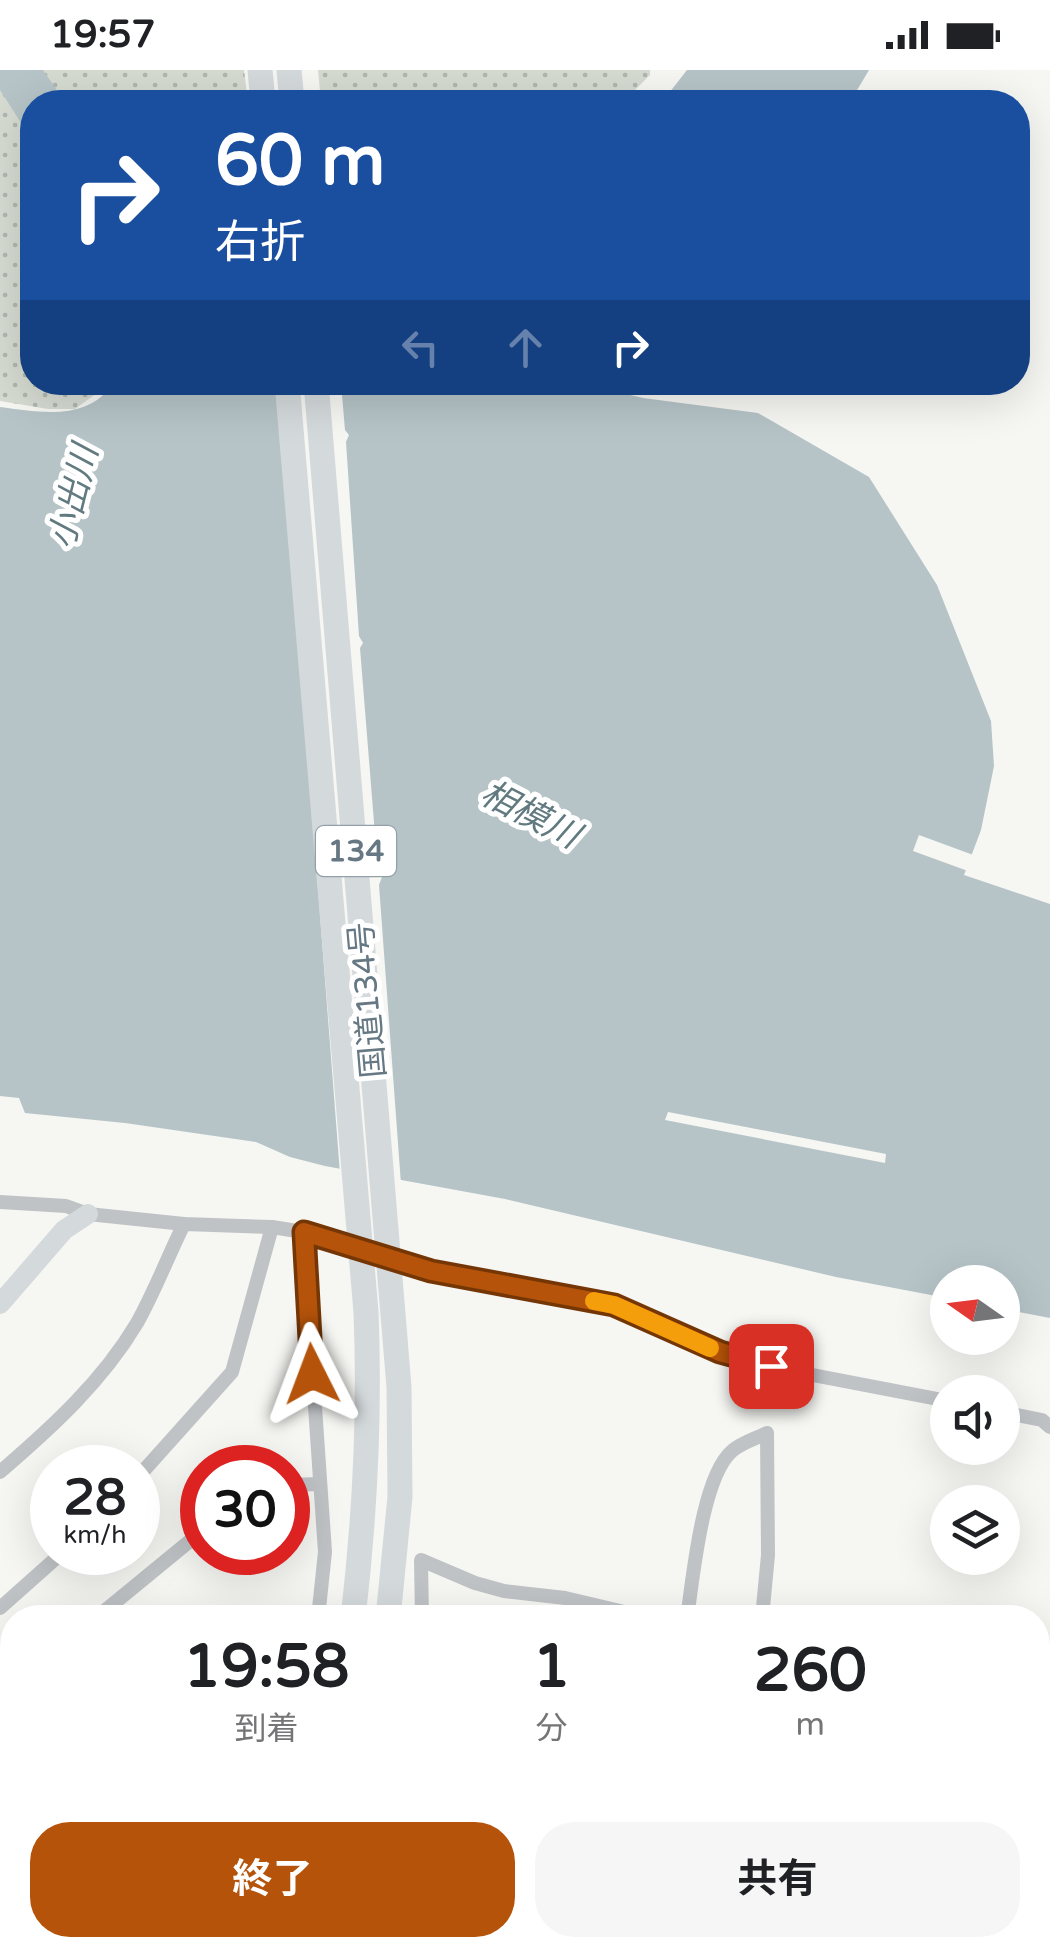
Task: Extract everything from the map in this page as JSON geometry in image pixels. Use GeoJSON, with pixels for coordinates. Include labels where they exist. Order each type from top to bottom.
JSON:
{"type":"FeatureCollection","features":[{"type":"Feature","properties":{"kind":"highway","name":"国道134号"},"geometry":{"type":"LineString","coordinates":[[288,395],[366,1312],[365,1488],[355,1605]]}},
{"type":"Feature","properties":{"kind":"highway","name":"国道134号"},"geometry":{"type":"LineString","coordinates":[[317,395],[399,1387],[400,1497],[389,1605]]}},
{"type":"Feature","properties":{"kind":"street"},"geometry":{"type":"LineString","coordinates":[[0,1202],[66,1206],[88,1214],[184,1224],[304,1232],[431,1271],[614,1305],[720,1352],[771,1366],[930,1397]]}},
{"type":"Feature","properties":{"kind":"street"},"geometry":{"type":"LineString","coordinates":[[0,1304],[64,1230],[88,1214]]}},
{"type":"Feature","properties":{"kind":"street"},"geometry":{"type":"LineString","coordinates":[[0,1472],[56,1424],[104,1372],[137,1322],[184,1224]]}},
{"type":"Feature","properties":{"kind":"street"},"geometry":{"type":"LineString","coordinates":[[160,1453],[232,1372],[272,1227]]}},
{"type":"Feature","properties":{"kind":"street"},"geometry":{"type":"LineString","coordinates":[[304,1232],[324,1552],[319,1605]]}},
{"type":"Feature","properties":{"kind":"street"},"geometry":{"type":"LineString","coordinates":[[1020,1416],[1042,1420],[1050,1427]]}},
{"type":"Feature","properties":{"kind":"street"},"geometry":{"type":"LineString","coordinates":[[688,1605],[714,1478],[731,1451],[767,1432],[768,1556],[763,1605]]}},
{"type":"Feature","properties":{"kind":"street"},"geometry":{"type":"LineString","coordinates":[[310,1484],[320,1484]]}},
{"type":"Feature","properties":{"kind":"street"},"geometry":{"type":"LineString","coordinates":[[112,1605],[180,1549]]}},
{"type":"Feature","properties":{"kind":"street"},"geometry":{"type":"LineString","coordinates":[[422,1605],[421,1560],[474,1583],[504,1591],[595,1605]]}},
{"type":"Feature","properties":{"kind":"street"},"geometry":{"type":"LineString","coordinates":[[3,1605],[38,1575]]}},
{"type":"Feature","properties":{"kind":"shaded area"},"geometry":{"type":"Polygon","coordinates":[[[0,70],[244,70],[246,90],[20,90],[20,395],[94,395],[75,409],[0,401],[0,70]]]}},
{"type":"Feature","properties":{"kind":"shaded area"},"geometry":{"type":"Polygon","coordinates":[[[318,70],[650,70],[635,90],[320,90],[318,70]]]}},
{"type":"Feature","properties":{"kind":"water"},"geometry":{"type":"Polygon","coordinates":[[[0,70],[43,70],[57,90],[20,90],[20,121],[0,90],[0,70]]]}},
{"type":"Feature","properties":{"kind":"water"},"geometry":{"type":"Polygon","coordinates":[[[687,70],[869,70],[857,90],[671,90],[687,70]]]}},
{"type":"Feature","properties":{"kind":"water"},"geometry":{"type":"Polygon","coordinates":[[[103,395],[630,395],[758,413],[869,477],[937,585],[991,721],[994,766],[981,830],[964,875],[1050,904],[1050,1318],[1020,1312],[1020,1265],[930,1265],[930,1295],[836,1277],[505,1199],[325,1166],[256,1142],[25,1113],[19,1098],[0,1096],[0,407],[62,412],[103,395]]]}},
{"type":"Feature","properties":{"kind":"pier"},"geometry":{"type":"Polygon","coordinates":[[[280,395],[342,395],[345,430],[349,435],[346,442],[359,636],[363,643],[360,648],[378,872],[382,877],[379,885],[401,1184],[340,1174],[280,395]]]}},
{"type":"Feature","properties":{"kind":"pier"},"geometry":{"type":"Polygon","coordinates":[[[919,835],[976,856],[970,872],[913,851],[919,835]]]}},
{"type":"Feature","properties":{"kind":"pier"},"geometry":{"type":"Polygon","coordinates":[[[668,1112],[886,1154],[885,1163],[665,1120],[668,1112]]]}},
{"type":"Feature","properties":{"kind":"slow traffic"},"geometry":{"type":"LineString","coordinates":[[594,1301],[614,1305],[710,1348]]}},
{"type":"Feature","properties":{"kind":"route"},"geometry":{"type":"LineString","coordinates":[[312,1374],[304,1232],[431,1271],[614,1305],[720,1352],[771,1366]]}},
{"type":"Feature","properties":{"kind":"water label","name":"小出川"},"geometry":{"type":"Point","coordinates":[74,497]}},
{"type":"Feature","properties":{"kind":"water label","name":"相模川"},"geometry":{"type":"Point","coordinates":[530,815]}}]}
